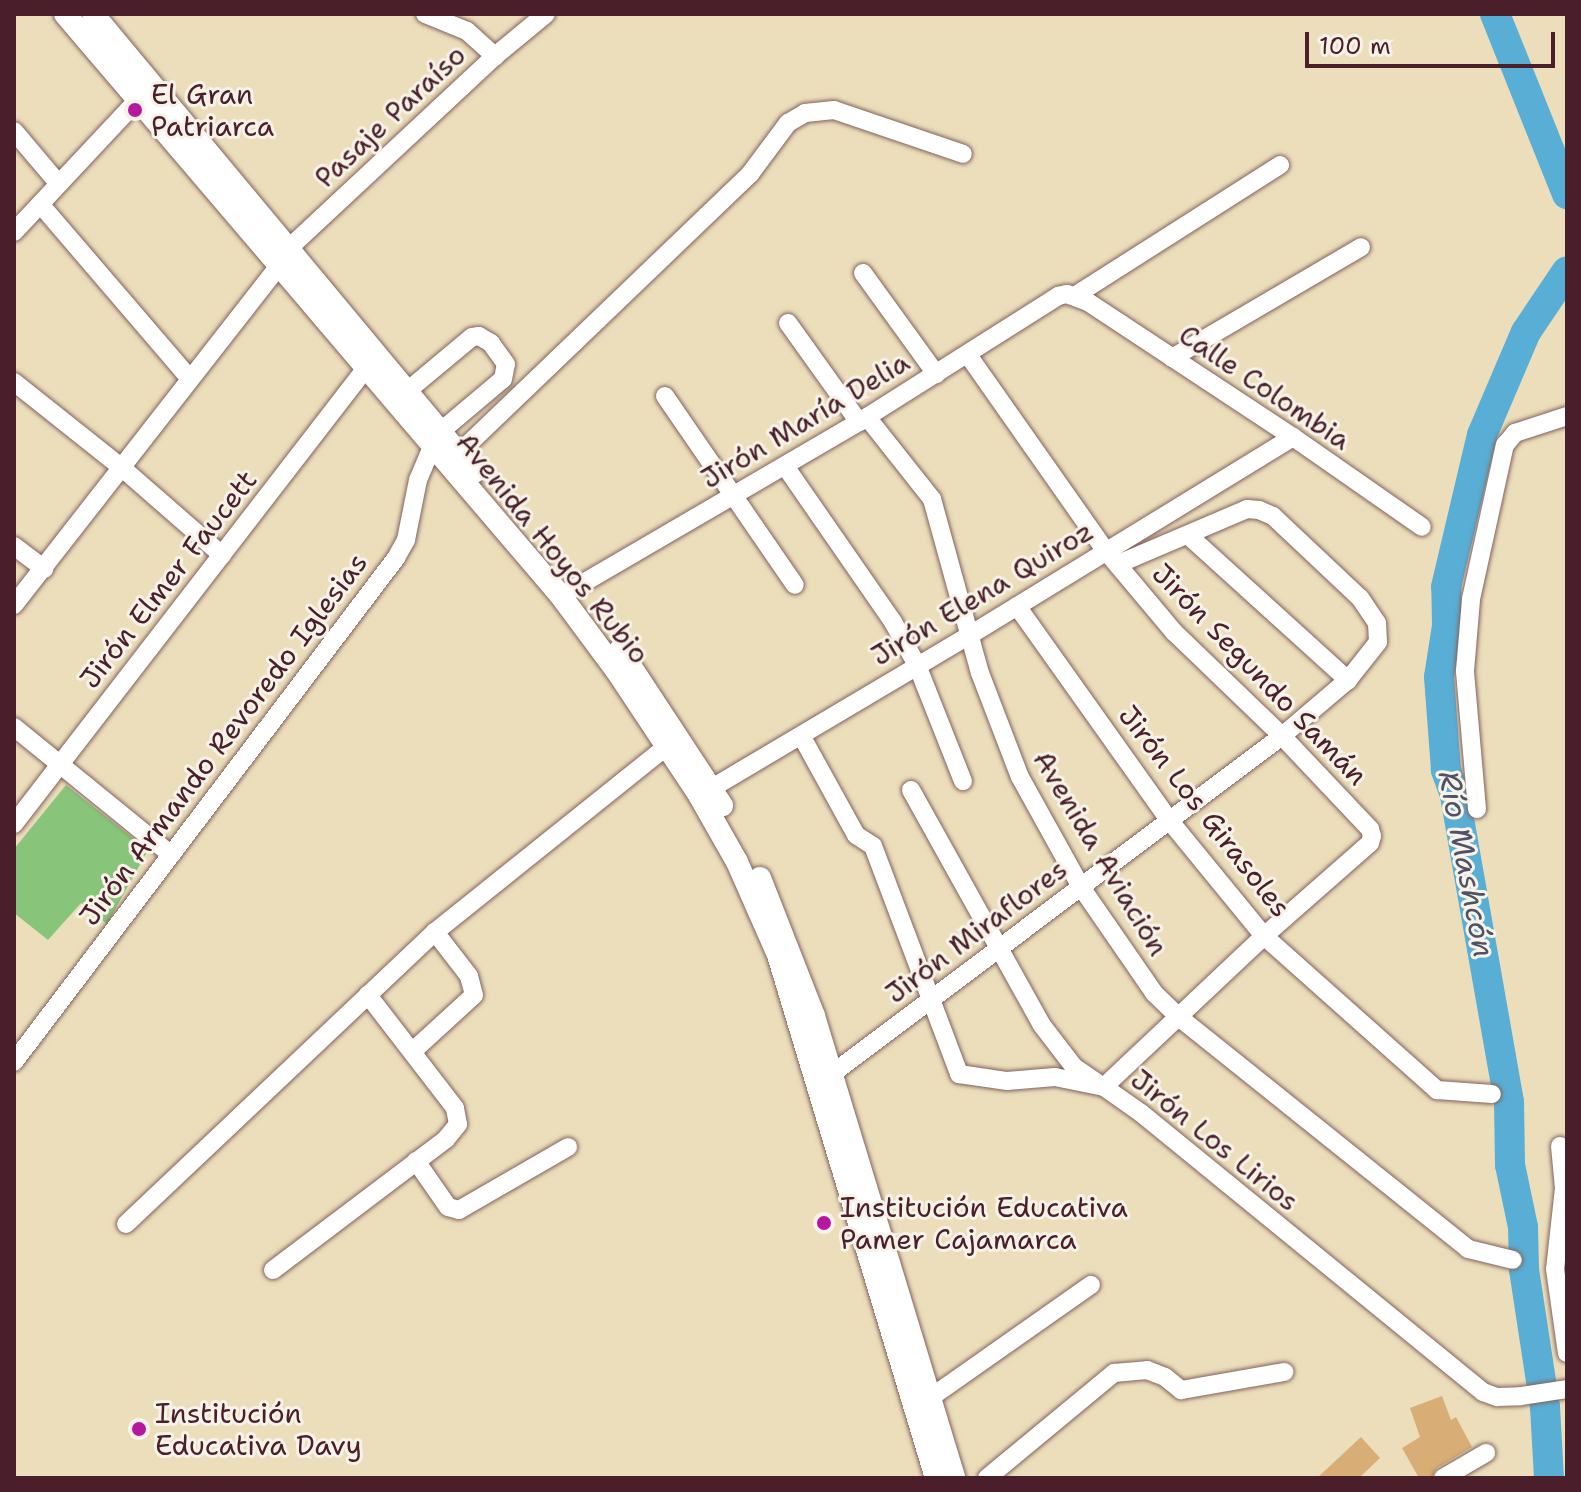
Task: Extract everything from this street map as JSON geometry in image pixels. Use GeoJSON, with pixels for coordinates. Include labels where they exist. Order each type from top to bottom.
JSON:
{"type":"FeatureCollection","features":[{"type":"Feature","properties":{"kind":"main road","name":"Avenida Hoyos Rubio"},"geometry":{"type":"LineString","coordinates":[[93,14],[145,92]]}},
{"type":"Feature","properties":{"kind":"main road","name":"Avenida Hoyos Rubio"},"geometry":{"type":"LineString","coordinates":[[71,16],[145,92],[284,257],[406,392],[436,439],[458,454],[567,592],[666,747],[706,792]]}},
{"type":"Feature","properties":{"kind":"main road","name":"Avenida Hoyos Rubio"},"geometry":{"type":"LineString","coordinates":[[284,257],[366,368],[436,439],[639,675],[774,909],[923,1403],[954,1478]]}},
{"type":"Feature","properties":{"kind":"main road","name":"Avenida Hoyos Rubio"},"geometry":{"type":"LineString","coordinates":[[923,1403],[936,1478]]}},
{"type":"Feature","properties":{"kind":"street"},"geometry":{"type":"LineString","coordinates":[[425,14],[467,31],[495,56]]}},
{"type":"Feature","properties":{"kind":"street","name":"Pasaje Paraíso"},"geometry":{"type":"LineString","coordinates":[[14,605],[284,257],[495,56],[546,14]]}},
{"type":"Feature","properties":{"kind":"street"},"geometry":{"type":"LineString","coordinates":[[14,232],[145,92]]}},
{"type":"Feature","properties":{"kind":"street"},"geometry":{"type":"LineString","coordinates":[[458,454],[750,174],[788,123],[805,113],[834,110],[963,154]]}},
{"type":"Feature","properties":{"kind":"street"},"geometry":{"type":"LineString","coordinates":[[14,131],[58,183]]}},
{"type":"Feature","properties":{"kind":"street","name":"Jirón María Delia"},"geometry":{"type":"LineString","coordinates":[[567,592],[863,420],[1058,296],[1076,295],[1280,165]]}},
{"type":"Feature","properties":{"kind":"street"},"geometry":{"type":"LineString","coordinates":[[41,205],[190,379]]}},
{"type":"Feature","properties":{"kind":"street"},"geometry":{"type":"LineString","coordinates":[[1172,358],[1361,247]]}},
{"type":"Feature","properties":{"kind":"street"},"geometry":{"type":"LineString","coordinates":[[863,273],[936,374]]}},
{"type":"Feature","properties":{"kind":"street","name":"Calle Colombia"},"geometry":{"type":"LineString","coordinates":[[1076,295],[1293,437],[1422,527]]}},
{"type":"Feature","properties":{"kind":"street","name":"Avenida Aviación"},"geometry":{"type":"LineString","coordinates":[[788,323],[863,420],[929,491],[1002,738],[1081,887],[1154,993],[1180,1018],[1468,1249],[1513,1260]]}},
{"type":"Feature","properties":{"kind":"street"},"geometry":{"type":"LineString","coordinates":[[406,392],[472,337],[484,338],[504,358],[503,379],[436,439]]}},
{"type":"Feature","properties":{"kind":"street","name":"Jirón Segundo Samán"},"geometry":{"type":"LineString","coordinates":[[968,355],[1112,558],[1174,632],[1282,736],[1370,829],[1370,843],[1264,936]]}},
{"type":"Feature","properties":{"kind":"street","name":"Jirón Elmer Faucett"},"geometry":{"type":"LineString","coordinates":[[14,824],[366,368]]}},
{"type":"Feature","properties":{"kind":"street"},"geometry":{"type":"LineString","coordinates":[[14,382],[121,467],[222,555]]}},
{"type":"Feature","properties":{"kind":"street"},"geometry":{"type":"LineString","coordinates":[[665,396],[795,585]]}},
{"type":"Feature","properties":{"kind":"street"},"geometry":{"type":"LineString","coordinates":[[1477,809],[1465,671],[1471,599],[1505,445],[1515,433],[1567,416]]}},
{"type":"Feature","properties":{"kind":"street","name":"Jirón Elena Quiroz"},"geometry":{"type":"LineString","coordinates":[[706,792],[1017,606],[1112,558],[1293,437]]}},
{"type":"Feature","properties":{"kind":"street","name":"Jirón Armando Revoredo Iglesias"},"geometry":{"type":"LineString","coordinates":[[14,1062],[169,853],[396,558],[406,540],[418,480],[436,439]]}},
{"type":"Feature","properties":{"kind":"street"},"geometry":{"type":"LineString","coordinates":[[785,466],[881,603],[917,665],[963,781]]}},
{"type":"Feature","properties":{"kind":"street","name":"Jirón Miraflores"},"geometry":{"type":"LineString","coordinates":[[825,1079],[1282,736],[1348,680],[1378,642],[1377,623],[1360,598],[1273,516],[1247,509],[1189,536],[1112,558]]}},
{"type":"Feature","properties":{"kind":"street"},"geometry":{"type":"LineString","coordinates":[[1189,536],[1348,680]]}},
{"type":"Feature","properties":{"kind":"street"},"geometry":{"type":"LineString","coordinates":[[14,546],[44,569]]}},
{"type":"Feature","properties":{"kind":"street","name":"Jirón Los Girasoles"},"geometry":{"type":"LineString","coordinates":[[1017,606],[1169,820],[1264,936],[1437,1090],[1492,1094]]}},
{"type":"Feature","properties":{"kind":"street"},"geometry":{"type":"LineString","coordinates":[[14,727],[169,853]]}},
{"type":"Feature","properties":{"kind":"street","name":"Jirón Los Lirios"},"geometry":{"type":"LineString","coordinates":[[802,737],[856,835],[873,846],[929,1002],[956,1070],[963,1076],[1007,1081],[1055,1077],[1104,1087],[1141,1113],[1483,1392],[1497,1397],[1565,1390]]}},
{"type":"Feature","properties":{"kind":"street"},"geometry":{"type":"LineString","coordinates":[[126,1224],[435,932],[666,747]]}},
{"type":"Feature","properties":{"kind":"street"},"geometry":{"type":"LineString","coordinates":[[911,790],[996,950],[1058,1050],[1074,1067],[1104,1087],[1264,936]]}},
{"type":"Feature","properties":{"kind":"street"},"geometry":{"type":"LineString","coordinates":[[414,1050],[474,995],[469,976],[435,932]]}},
{"type":"Feature","properties":{"kind":"street"},"geometry":{"type":"LineString","coordinates":[[273,1270],[455,1131],[458,1116],[414,1050],[368,995]]}},
{"type":"Feature","properties":{"kind":"street"},"geometry":{"type":"LineString","coordinates":[[1560,1146],[1564,1188],[1555,1269],[1567,1353]]}},
{"type":"Feature","properties":{"kind":"street"},"geometry":{"type":"LineString","coordinates":[[416,1161],[448,1207],[459,1210],[568,1147]]}},
{"type":"Feature","properties":{"kind":"street"},"geometry":{"type":"LineString","coordinates":[[923,1403],[1091,1285]]}},
{"type":"Feature","properties":{"kind":"street"},"geometry":{"type":"LineString","coordinates":[[987,1478],[1114,1373],[1147,1370],[1165,1377],[1181,1390],[1284,1372]]}},
{"type":"Feature","properties":{"kind":"street"},"geometry":{"type":"LineString","coordinates":[[1443,1478],[1486,1453]]}},
{"type":"Feature","properties":{"kind":"green space"},"geometry":{"type":"Polygon","coordinates":[[[66,785],[148,850],[107,924],[81,903],[48,940],[14,913],[14,849],[66,785]]]}},
{"type":"Feature","properties":{"kind":"building"},"geometry":{"type":"Polygon","coordinates":[[[1442,1396],[1451,1420],[1456,1417],[1472,1447],[1437,1468],[1431,1478],[1419,1478],[1402,1448],[1420,1437],[1410,1408],[1442,1396]]]}},
{"type":"Feature","properties":{"kind":"building"},"geometry":{"type":"Polygon","coordinates":[[[1361,1437],[1380,1458],[1359,1478],[1317,1478],[1361,1437]]]}},
{"type":"Feature","properties":{"kind":"waterway","name":"Río Mashcón"},"geometry":{"type":"LineString","coordinates":[[1495,14],[1567,194]]}},
{"type":"Feature","properties":{"kind":"waterway","name":"Río Mashcón"},"geometry":{"type":"LineString","coordinates":[[1549,1478],[1545,1407],[1524,1270],[1523,1227],[1510,1165],[1509,1102],[1455,795],[1446,770],[1439,677],[1447,626],[1446,587],[1482,435],[1526,332],[1567,271]]}},
{"type":"Feature","properties":{"kind":"place","name":"El Gran Patriarca"},"geometry":{"type":"Point","coordinates":[135,110]}},
{"type":"Feature","properties":{"kind":"place","name":"Institución Educativa Pamer Cajamarca"},"geometry":{"type":"Point","coordinates":[824,1223]}},
{"type":"Feature","properties":{"kind":"place","name":"Institución Educativa Davy"},"geometry":{"type":"Point","coordinates":[139,1429]}}]}
